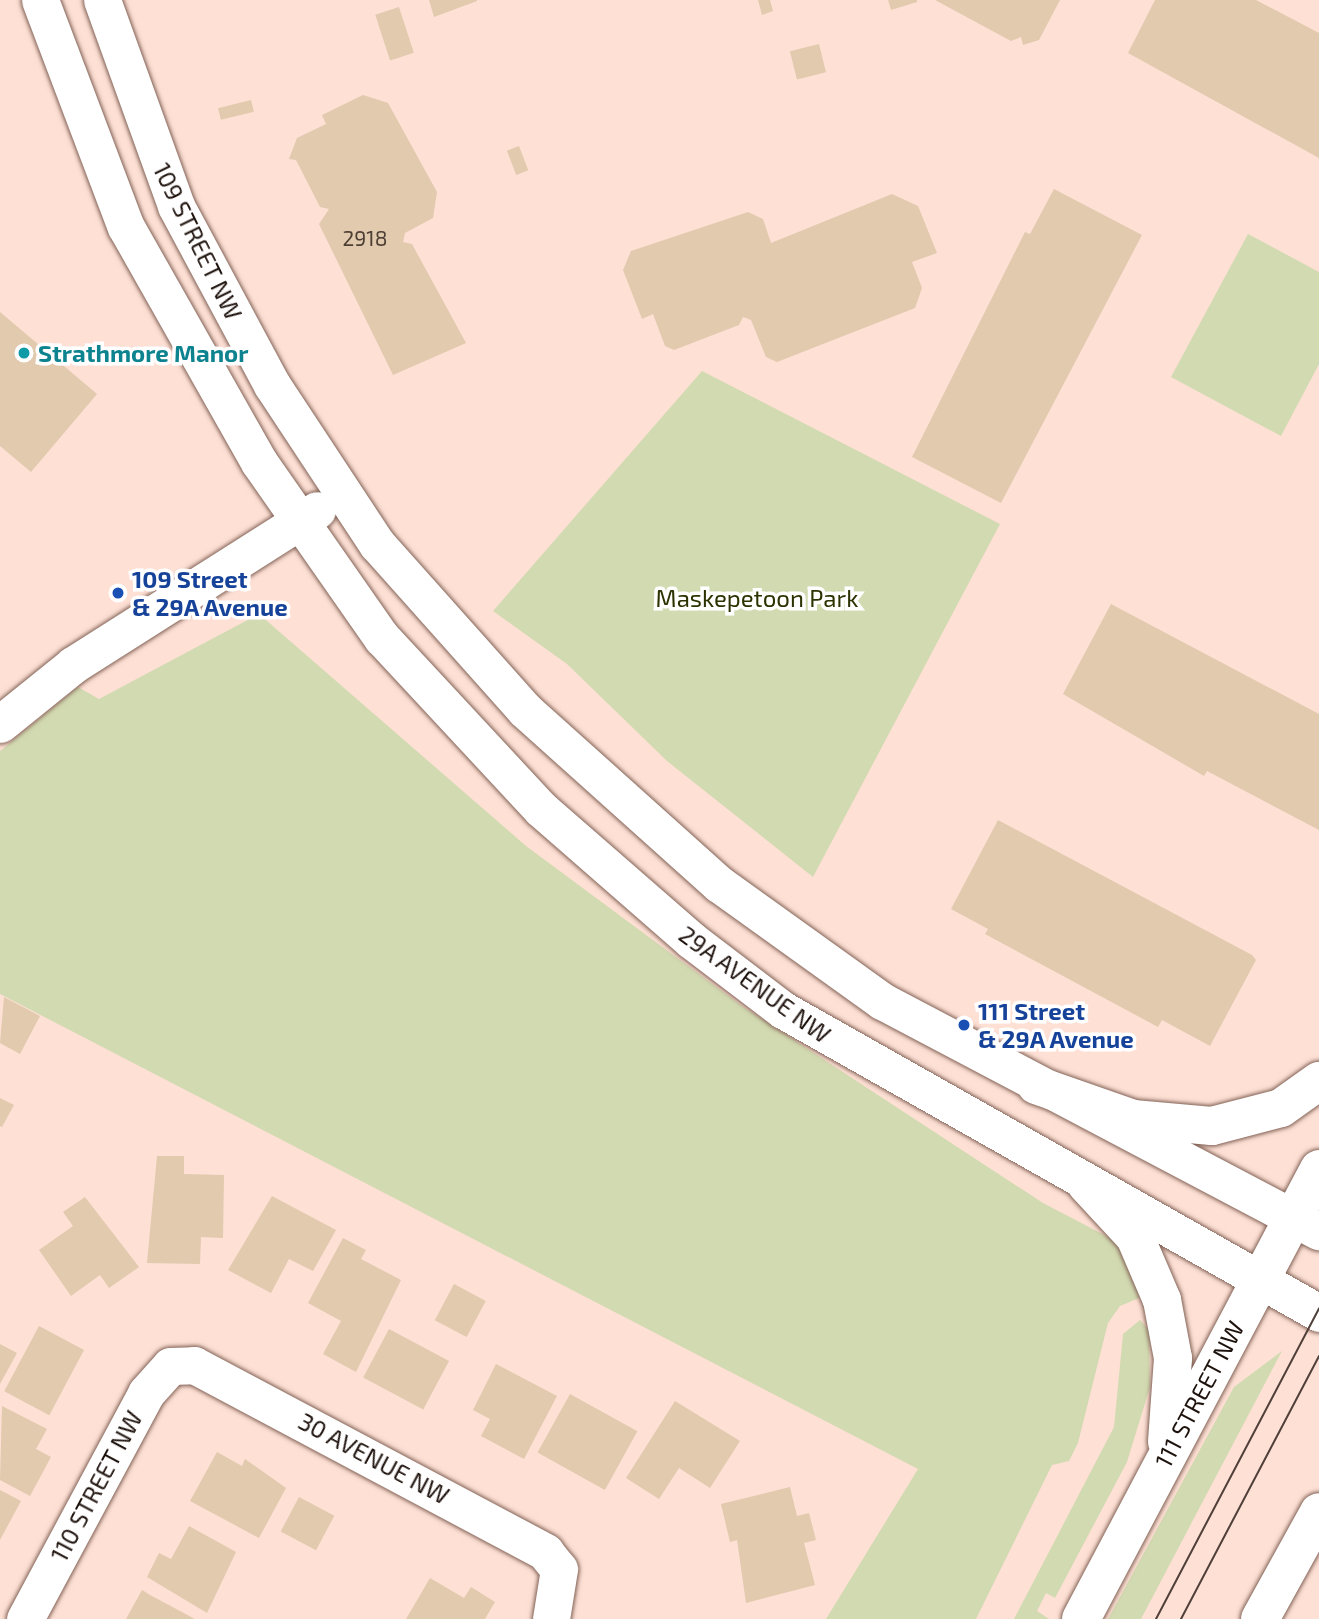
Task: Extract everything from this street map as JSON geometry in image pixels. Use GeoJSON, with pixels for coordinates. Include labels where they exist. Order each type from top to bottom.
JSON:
{"type":"FeatureCollection","features":[{"type":"Feature","properties":{"kind":"main road"},"geometry":{"type":"LineString","coordinates":[[1036,1085],[1133,1119],[1212,1126],[1280,1108],[1319,1081]]}},
{"type":"Feature","properties":{"kind":"main road","name":"111 STREET NW"},"geometry":{"type":"LineString","coordinates":[[1081,1619],[1259,1280],[1306,1225],[1319,1169]]}},
{"type":"Feature","properties":{"kind":"main road"},"geometry":{"type":"LineString","coordinates":[[1086,1184],[1135,1237],[1163,1300],[1173,1358],[1165,1459]]}},
{"type":"Feature","properties":{"kind":"main road"},"geometry":{"type":"LineString","coordinates":[[1266,1608],[1319,1512]]}},
{"type":"Feature","properties":{"kind":"main road"},"geometry":{"type":"LineString","coordinates":[[1266,1608],[1319,1554]]}},
{"type":"Feature","properties":{"kind":"street"},"geometry":{"type":"LineString","coordinates":[[40,0],[136,249],[298,522]]}},
{"type":"Feature","properties":{"kind":"street","name":"109 STREET NW"},"geometry":{"type":"LineString","coordinates":[[102,0],[176,206],[272,385],[342,495]]}},
{"type":"Feature","properties":{"kind":"street"},"geometry":{"type":"LineString","coordinates":[[0,724],[73,666],[342,495],[464,648],[647,824],[853,982],[1036,1085],[1306,1225]]}},
{"type":"Feature","properties":{"kind":"street","name":"29A AVENUE NW"},"geometry":{"type":"LineString","coordinates":[[298,522],[382,638],[469,734],[541,808],[680,931],[783,1010],[1086,1184],[1319,1313]]}},
{"type":"Feature","properties":{"kind":"street","name":"30 AVENUE NW"},"geometry":{"type":"LineString","coordinates":[[179,1366],[209,1370],[522,1536],[559,1569],[551,1619]]}},
{"type":"Feature","properties":{"kind":"street","name":"110 STREET NW"},"geometry":{"type":"LineString","coordinates":[[25,1619],[146,1393],[159,1374],[179,1366]]}},
{"type":"Feature","properties":{"kind":"green space"},"geometry":{"type":"Polygon","coordinates":[[[1248,234],[1319,272],[1319,364],[1281,436],[1171,377],[1248,234]]]}},
{"type":"Feature","properties":{"kind":"green space","name":"Maskepetoon Park"},"geometry":{"type":"Polygon","coordinates":[[[702,371],[1000,524],[813,877],[667,761],[567,664],[493,611],[702,371]]]}},
{"type":"Feature","properties":{"kind":"green space"},"geometry":{"type":"Polygon","coordinates":[[[259,614],[526,846],[742,1006],[1043,1203],[1114,1240],[1126,1255],[1144,1296],[1120,1306],[1108,1323],[1078,1443],[1069,1461],[1052,1465],[976,1619],[826,1619],[918,1469],[0,994],[0,751],[78,687],[99,699],[259,614]]]}},
{"type":"Feature","properties":{"kind":"green space"},"geometry":{"type":"Polygon","coordinates":[[[1140,1320],[1149,1330],[1150,1387],[1127,1462],[1055,1598],[1046,1593],[1037,1611],[1049,1619],[1014,1619],[1114,1427],[1123,1334],[1140,1320]]]}},
{"type":"Feature","properties":{"kind":"green space"},"geometry":{"type":"Polygon","coordinates":[[[1282,1351],[1141,1619],[1108,1619],[1234,1387],[1282,1351]]]}},
{"type":"Feature","properties":{"kind":"building"},"geometry":{"type":"Polygon","coordinates":[[[429,0],[477,0],[477,1],[434,17],[429,0]]]}},
{"type":"Feature","properties":{"kind":"building"},"geometry":{"type":"Polygon","coordinates":[[[758,0],[770,0],[773,11],[762,15],[758,0]]]}},
{"type":"Feature","properties":{"kind":"building"},"geometry":{"type":"Polygon","coordinates":[[[888,0],[917,0],[917,2],[891,10],[888,0]]]}},
{"type":"Feature","properties":{"kind":"building"},"geometry":{"type":"Polygon","coordinates":[[[935,0],[1060,0],[1039,40],[1023,45],[1021,37],[1011,41],[935,0]]]}},
{"type":"Feature","properties":{"kind":"building"},"geometry":{"type":"Polygon","coordinates":[[[1155,0],[1256,0],[1319,33],[1319,158],[1128,53],[1155,0]]]}},
{"type":"Feature","properties":{"kind":"building"},"geometry":{"type":"Polygon","coordinates":[[[399,7],[414,53],[390,60],[375,15],[399,7]]]}},
{"type":"Feature","properties":{"kind":"building"},"geometry":{"type":"Polygon","coordinates":[[[819,44],[826,72],[797,79],[790,51],[819,44]]]}},
{"type":"Feature","properties":{"kind":"building"},"geometry":{"type":"Polygon","coordinates":[[[363,95],[388,103],[437,192],[433,218],[405,233],[403,242],[412,244],[466,343],[393,375],[319,224],[329,209],[320,207],[296,160],[289,159],[297,138],[326,124],[322,115],[363,95]]]}},
{"type":"Feature","properties":{"kind":"building"},"geometry":{"type":"Polygon","coordinates":[[[251,100],[254,112],[221,120],[218,108],[251,100]]]}},
{"type":"Feature","properties":{"kind":"building"},"geometry":{"type":"Polygon","coordinates":[[[519,146],[528,170],[516,175],[507,151],[519,146]]]}},
{"type":"Feature","properties":{"kind":"building"},"geometry":{"type":"Polygon","coordinates":[[[1054,189],[1142,235],[1001,503],[912,457],[1025,232],[1030,234],[1054,189]]]}},
{"type":"Feature","properties":{"kind":"building"},"geometry":{"type":"Polygon","coordinates":[[[892,194],[918,206],[937,253],[912,262],[922,288],[915,308],[777,362],[766,357],[751,320],[743,317],[739,325],[674,350],[665,346],[653,314],[642,319],[623,270],[631,251],[748,212],[763,219],[771,243],[892,194]]]}},
{"type":"Feature","properties":{"kind":"building","name":"Strathmore Manor"},"geometry":{"type":"Polygon","coordinates":[[[0,312],[97,394],[31,472],[0,446],[0,312]]]}},
{"type":"Feature","properties":{"kind":"building"},"geometry":{"type":"Polygon","coordinates":[[[1111,604],[1319,714],[1319,830],[1207,771],[1204,776],[1063,694],[1111,604]]]}},
{"type":"Feature","properties":{"kind":"building"},"geometry":{"type":"Polygon","coordinates":[[[998,820],[1252,955],[1256,960],[1210,1046],[1162,1020],[1158,1027],[985,934],[988,929],[951,909],[998,820]]]}},
{"type":"Feature","properties":{"kind":"building"},"geometry":{"type":"Polygon","coordinates":[[[4,997],[40,1016],[20,1054],[0,1043],[4,997]]]}},
{"type":"Feature","properties":{"kind":"building"},"geometry":{"type":"Polygon","coordinates":[[[0,1098],[14,1105],[2,1127],[0,1126],[0,1098]]]}},
{"type":"Feature","properties":{"kind":"building"},"geometry":{"type":"Polygon","coordinates":[[[157,1156],[184,1156],[184,1174],[224,1175],[223,1238],[201,1237],[200,1264],[147,1263],[157,1156]]]}},
{"type":"Feature","properties":{"kind":"building"},"geometry":{"type":"Polygon","coordinates":[[[272,1196],[336,1230],[313,1271],[289,1259],[271,1293],[228,1270],[272,1196]]]}},
{"type":"Feature","properties":{"kind":"building"},"geometry":{"type":"Polygon","coordinates":[[[85,1197],[139,1267],[109,1288],[100,1275],[71,1296],[39,1250],[73,1226],[63,1212],[85,1197]]]}},
{"type":"Feature","properties":{"kind":"building"},"geometry":{"type":"Polygon","coordinates":[[[343,1238],[366,1250],[361,1259],[401,1280],[356,1372],[323,1354],[341,1321],[308,1303],[343,1238]]]}},
{"type":"Feature","properties":{"kind":"building"},"geometry":{"type":"Polygon","coordinates":[[[454,1284],[486,1301],[467,1337],[435,1320],[454,1284]]]}},
{"type":"Feature","properties":{"kind":"building"},"geometry":{"type":"Polygon","coordinates":[[[39,1326],[84,1350],[49,1415],[4,1391],[39,1326]]]}},
{"type":"Feature","properties":{"kind":"building"},"geometry":{"type":"Polygon","coordinates":[[[389,1329],[449,1361],[423,1409],[363,1378],[389,1329]]]}},
{"type":"Feature","properties":{"kind":"building"},"geometry":{"type":"Polygon","coordinates":[[[0,1344],[17,1353],[0,1384],[0,1344]]]}},
{"type":"Feature","properties":{"kind":"building"},"geometry":{"type":"Polygon","coordinates":[[[496,1364],[557,1396],[524,1459],[481,1436],[490,1419],[473,1410],[496,1364]]]}},
{"type":"Feature","properties":{"kind":"building"},"geometry":{"type":"Polygon","coordinates":[[[570,1394],[637,1431],[605,1490],[538,1453],[570,1394]]]}},
{"type":"Feature","properties":{"kind":"building"},"geometry":{"type":"Polygon","coordinates":[[[675,1401],[740,1441],[710,1488],[679,1468],[659,1499],[626,1478],[675,1401]]]}},
{"type":"Feature","properties":{"kind":"building"},"geometry":{"type":"Polygon","coordinates":[[[2,1406],[47,1429],[36,1449],[51,1457],[30,1496],[0,1480],[2,1406]]]}},
{"type":"Feature","properties":{"kind":"building"},"geometry":{"type":"Polygon","coordinates":[[[217,1452],[242,1466],[245,1459],[286,1488],[259,1538],[190,1501],[217,1452]]]}},
{"type":"Feature","properties":{"kind":"building"},"geometry":{"type":"Polygon","coordinates":[[[790,1487],[797,1516],[809,1513],[816,1540],[804,1543],[815,1585],[746,1603],[737,1540],[730,1542],[721,1504],[790,1487]]]}},
{"type":"Feature","properties":{"kind":"building"},"geometry":{"type":"Polygon","coordinates":[[[0,1490],[21,1501],[0,1540],[0,1490]]]}},
{"type":"Feature","properties":{"kind":"building"},"geometry":{"type":"Polygon","coordinates":[[[299,1497],[334,1516],[316,1550],[281,1531],[299,1497]]]}},
{"type":"Feature","properties":{"kind":"building"},"geometry":{"type":"Polygon","coordinates":[[[189,1526],[236,1552],[207,1613],[147,1577],[159,1553],[171,1559],[189,1526]]]}},
{"type":"Feature","properties":{"kind":"building"},"geometry":{"type":"Polygon","coordinates":[[[430,1578],[464,1598],[471,1587],[495,1602],[485,1619],[406,1619],[430,1578]]]}},
{"type":"Feature","properties":{"kind":"building"},"geometry":{"type":"Polygon","coordinates":[[[142,1590],[150,1595],[195,1619],[126,1619],[142,1590]]]}},
{"type":"Feature","properties":{"kind":"tram line"},"geometry":{"type":"LineString","coordinates":[[1156,1619],[1319,1308]]}},
{"type":"Feature","properties":{"kind":"tram line"},"geometry":{"type":"LineString","coordinates":[[1181,1619],[1319,1356]]}},
{"type":"Feature","properties":{"kind":"place","name":"Strathmore Manor"},"geometry":{"type":"Point","coordinates":[24,353]}},
{"type":"Feature","properties":{"kind":"place","name":"109 Street & 29A Avenue"},"geometry":{"type":"Point","coordinates":[118,593]}},
{"type":"Feature","properties":{"kind":"place","name":"111 Street & 29A Avenue"},"geometry":{"type":"Point","coordinates":[964,1025]}}]}
